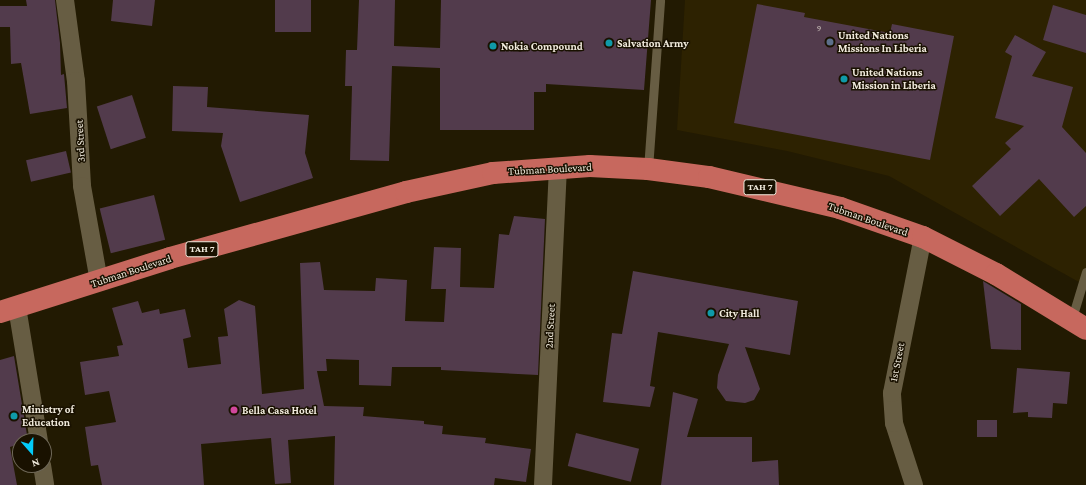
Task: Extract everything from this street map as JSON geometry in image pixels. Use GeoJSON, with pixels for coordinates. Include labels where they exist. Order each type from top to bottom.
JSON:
{"type":"FeatureCollection","features":[{"type":"Feature","properties":{"kind":"highway","name":"Tubman Boulevard"},"geometry":{"type":"LineString","coordinates":[[9,310],[170,258],[406,192],[493,173],[558,167],[648,169],[709,177],[775,190],[840,208],[923,237],[996,274],[1079,324]]}},
{"type":"Feature","properties":{"kind":"street","name":"3rd Street"},"geometry":{"type":"LineString","coordinates":[[65,0],[76,81],[82,186],[99,281]]}},
{"type":"Feature","properties":{"kind":"street","name":"2nd Street"},"geometry":{"type":"LineString","coordinates":[[543,485],[558,167]]}},
{"type":"Feature","properties":{"kind":"street","name":"1st Street"},"geometry":{"type":"LineString","coordinates":[[914,485],[891,407],[893,379],[923,237]]}},
{"type":"Feature","properties":{"kind":"street"},"geometry":{"type":"LineString","coordinates":[[9,310],[36,433]]}},
{"type":"Feature","properties":{"kind":"street"},"geometry":{"type":"LineString","coordinates":[[44,473],[46,485]]}},
{"type":"Feature","properties":{"kind":"lane"},"geometry":{"type":"LineString","coordinates":[[648,169],[660,0]]}},
{"type":"Feature","properties":{"kind":"lane"},"geometry":{"type":"LineString","coordinates":[[1079,324],[1086,272]]}},
{"type":"Feature","properties":{"kind":"shaded area"},"geometry":{"type":"Polygon","coordinates":[[[685,0],[1086,0],[1086,286],[889,176],[787,151],[677,130],[685,0]]]}},
{"type":"Feature","properties":{"kind":"building"},"geometry":{"type":"Polygon","coordinates":[[[26,0],[55,0],[60,43],[61,75],[64,74],[67,108],[30,114],[21,63],[11,64],[10,27],[0,27],[0,6],[27,6],[26,0]]]}},
{"type":"Feature","properties":{"kind":"building"},"geometry":{"type":"Polygon","coordinates":[[[113,0],[155,0],[152,26],[111,21],[113,0]]]}},
{"type":"Feature","properties":{"kind":"building"},"geometry":{"type":"Polygon","coordinates":[[[275,0],[311,0],[311,32],[275,32],[275,0]]]}},
{"type":"Feature","properties":{"kind":"building"},"geometry":{"type":"Polygon","coordinates":[[[359,0],[395,0],[394,46],[440,48],[441,0],[651,0],[644,90],[546,84],[546,92],[534,92],[534,130],[440,130],[440,68],[392,66],[389,161],[350,160],[352,86],[345,86],[346,50],[357,50],[359,0]]]}},
{"type":"Feature","properties":{"kind":"building","name":"United Nations Mission in Liberia"},"geometry":{"type":"Polygon","coordinates":[[[757,4],[805,13],[804,17],[890,33],[892,24],[954,36],[930,160],[734,123],[757,4]]]}},
{"type":"Feature","properties":{"kind":"building"},"geometry":{"type":"Polygon","coordinates":[[[1053,5],[1086,15],[1086,53],[1043,40],[1053,5]]]}},
{"type":"Feature","properties":{"kind":"building"},"geometry":{"type":"Polygon","coordinates":[[[1015,35],[1046,52],[1032,76],[1073,87],[1062,127],[1086,153],[1086,206],[1074,217],[1039,179],[1000,216],[972,186],[1011,149],[1005,143],[1024,126],[995,118],[1012,56],[1005,52],[1015,35]]]}},
{"type":"Feature","properties":{"kind":"building"},"geometry":{"type":"Polygon","coordinates":[[[173,86],[208,87],[207,107],[309,115],[305,153],[313,178],[240,202],[221,146],[223,133],[172,131],[173,86]]]}},
{"type":"Feature","properties":{"kind":"building"},"geometry":{"type":"Polygon","coordinates":[[[132,95],[146,138],[111,149],[97,106],[132,95]]]}},
{"type":"Feature","properties":{"kind":"building"},"geometry":{"type":"Polygon","coordinates":[[[66,151],[71,172],[31,182],[26,160],[66,151]]]}},
{"type":"Feature","properties":{"kind":"building"},"geometry":{"type":"Polygon","coordinates":[[[154,195],[165,240],[111,253],[100,209],[154,195]]]}},
{"type":"Feature","properties":{"kind":"building"},"geometry":{"type":"Polygon","coordinates":[[[514,216],[545,219],[538,375],[441,370],[441,367],[392,367],[391,386],[359,385],[359,360],[326,359],[327,371],[317,371],[324,406],[364,407],[363,416],[424,421],[424,424],[443,426],[442,434],[486,438],[485,443],[531,449],[526,482],[495,478],[494,485],[334,485],[335,436],[288,440],[291,483],[275,484],[271,438],[201,444],[204,485],[102,485],[98,465],[91,466],[85,427],[116,422],[109,391],[85,395],[80,362],[119,356],[117,346],[123,345],[112,308],[138,301],[142,313],[159,309],[160,314],[185,309],[191,337],[183,339],[188,368],[221,364],[218,337],[228,336],[224,309],[239,300],[255,306],[262,394],[304,389],[300,263],[320,262],[324,290],[375,291],[376,278],[407,280],[405,321],[444,322],[446,289],[431,289],[434,247],[461,248],[460,287],[494,288],[499,234],[509,235],[514,216]]]}},
{"type":"Feature","properties":{"kind":"building","name":"City Hall"},"geometry":{"type":"Polygon","coordinates":[[[633,271],[798,301],[790,355],[745,347],[760,389],[754,400],[745,403],[726,401],[717,388],[718,375],[729,344],[658,332],[650,386],[655,387],[650,407],[603,402],[612,333],[622,334],[633,271]]]}},
{"type":"Feature","properties":{"kind":"building"},"geometry":{"type":"Polygon","coordinates":[[[983,281],[1021,304],[1021,350],[991,349],[983,281]]]}},
{"type":"Feature","properties":{"kind":"building","name":"Ministry of Education"},"geometry":{"type":"Polygon","coordinates":[[[14,356],[27,433],[12,433],[12,446],[10,447],[12,473],[15,473],[17,485],[0,485],[0,360],[14,356]]]}},
{"type":"Feature","properties":{"kind":"building"},"geometry":{"type":"Polygon","coordinates":[[[1017,368],[1070,372],[1067,404],[1053,403],[1052,418],[1028,417],[1028,412],[1013,413],[1017,368]]]}},
{"type":"Feature","properties":{"kind":"building"},"geometry":{"type":"Polygon","coordinates":[[[673,392],[698,399],[687,437],[752,437],[752,462],[778,460],[779,485],[661,485],[673,392]]]}},
{"type":"Feature","properties":{"kind":"building"},"geometry":{"type":"Polygon","coordinates":[[[977,420],[997,420],[997,437],[977,437],[977,420]]]}},
{"type":"Feature","properties":{"kind":"building"},"geometry":{"type":"Polygon","coordinates":[[[576,433],[639,449],[631,482],[568,466],[576,433]]]}},
{"type":"Feature","properties":{"kind":"place","name":"United Nations Missions In Liberia"},"geometry":{"type":"Point","coordinates":[830,42]}},
{"type":"Feature","properties":{"kind":"place","name":"Salvation Army"},"geometry":{"type":"Point","coordinates":[609,43]}},
{"type":"Feature","properties":{"kind":"place","name":"Nokia Compound"},"geometry":{"type":"Point","coordinates":[493,46]}},
{"type":"Feature","properties":{"kind":"place","name":"United Nations Mission in Liberia"},"geometry":{"type":"Point","coordinates":[844,79]}},
{"type":"Feature","properties":{"kind":"place","name":"City Hall"},"geometry":{"type":"Point","coordinates":[711,313]}},
{"type":"Feature","properties":{"kind":"place","name":"Bella Casa Hotel"},"geometry":{"type":"Point","coordinates":[234,410]}},
{"type":"Feature","properties":{"kind":"place","name":"Ministry of Education"},"geometry":{"type":"Point","coordinates":[14,416]}}]}
